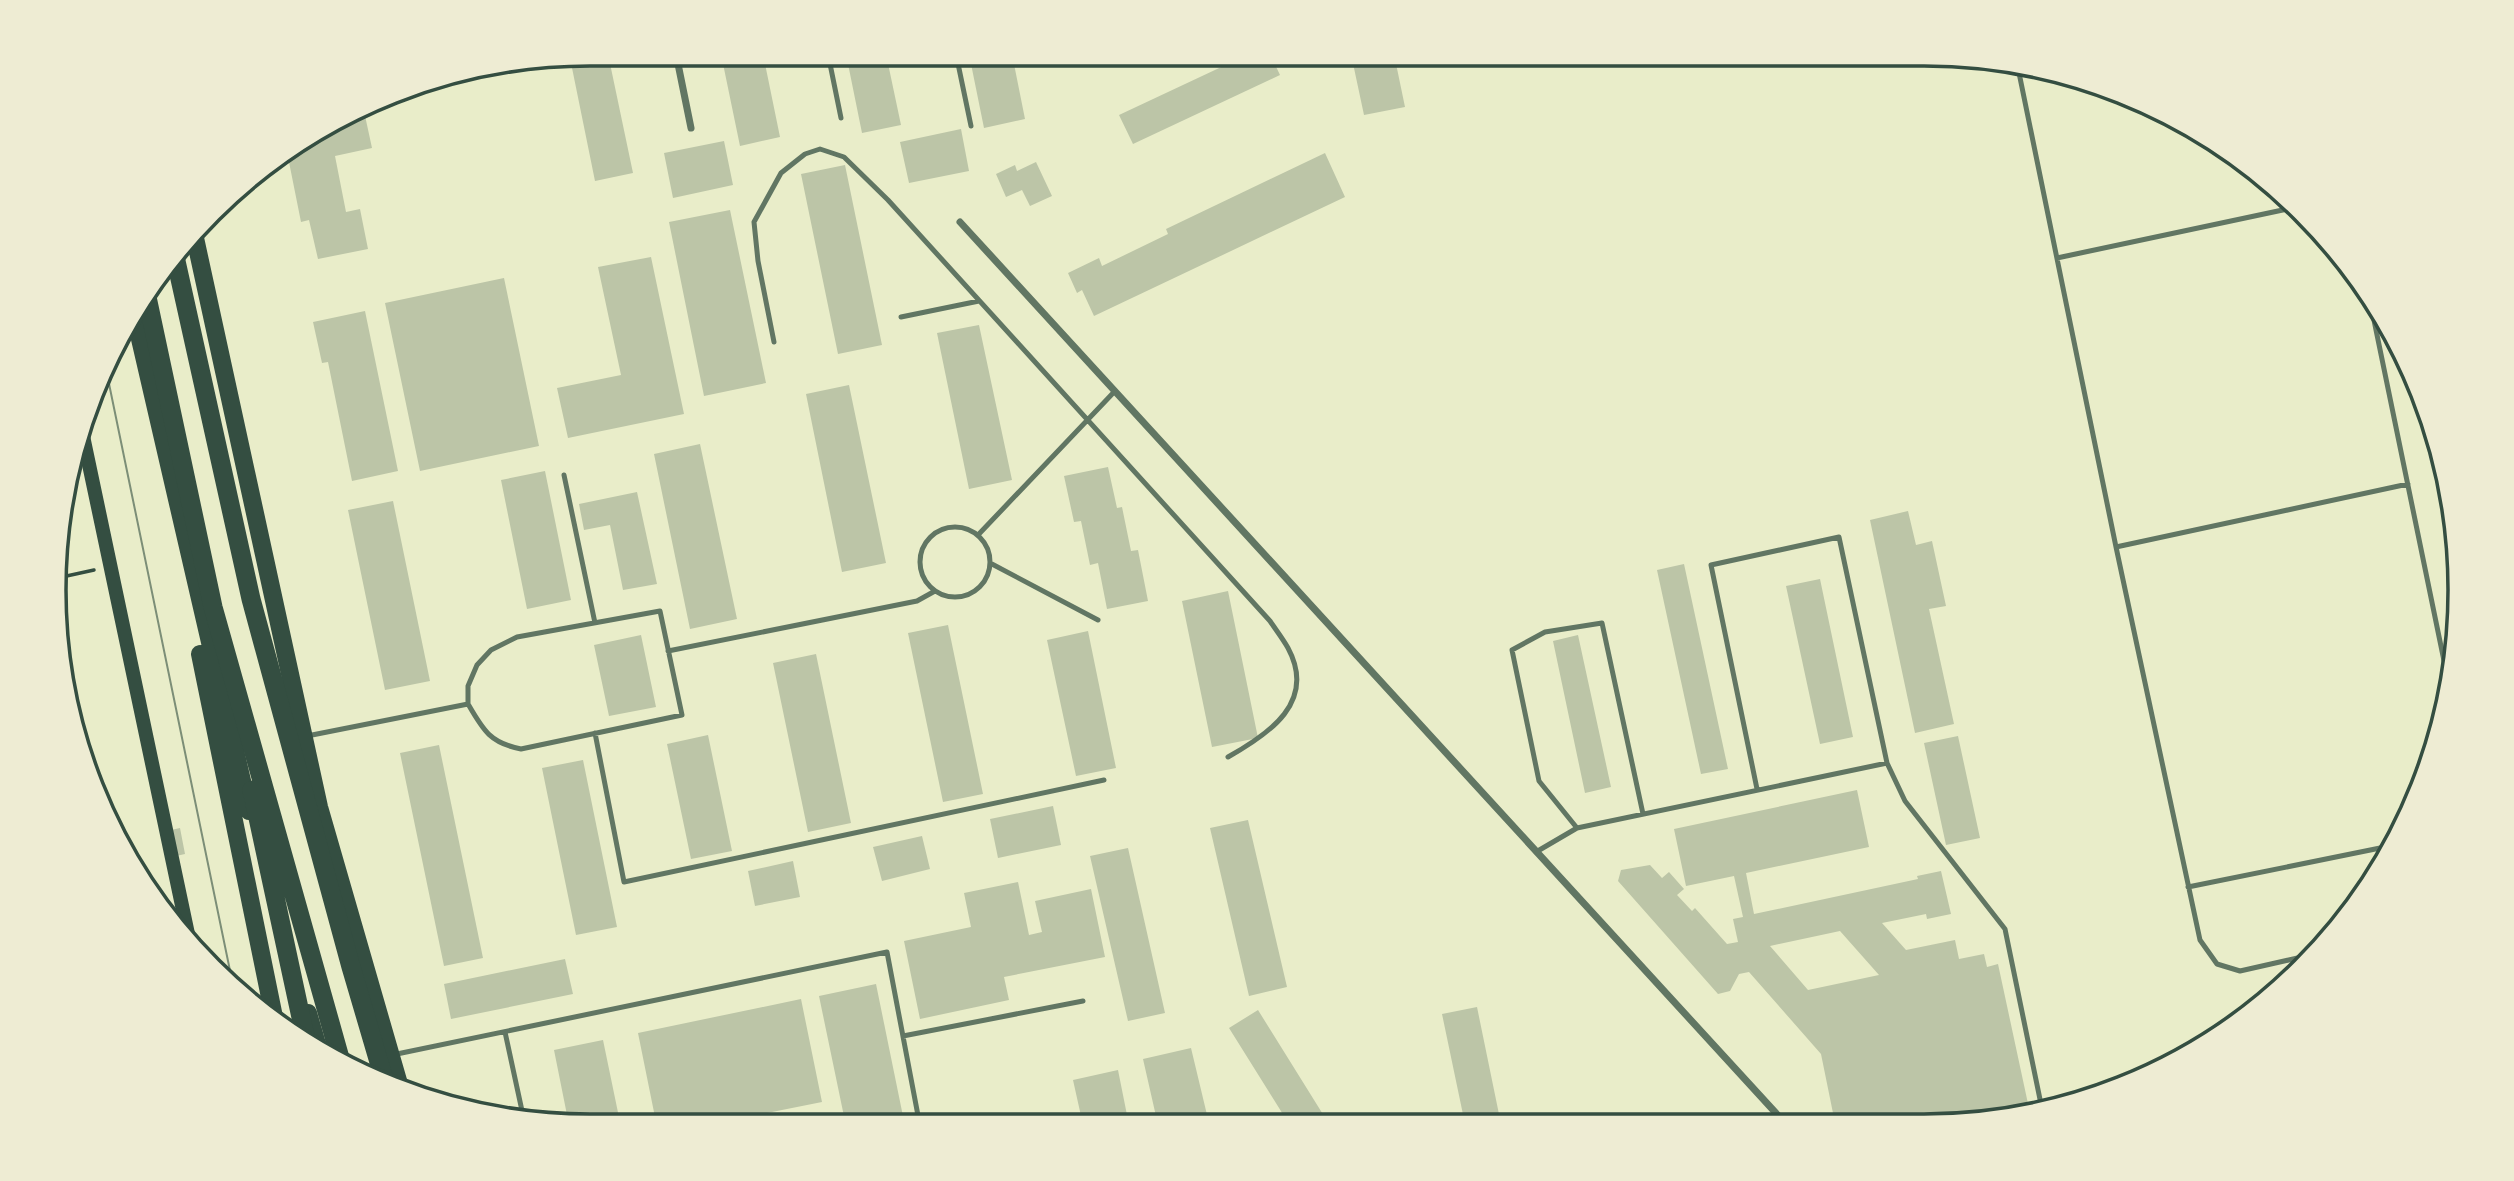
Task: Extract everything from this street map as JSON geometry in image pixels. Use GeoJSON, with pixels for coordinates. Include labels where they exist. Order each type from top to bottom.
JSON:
{"type":"FeatureCollection","features":[{"type":"Feature","properties":{"kind":"highway"},"geometry":{"type":"LineString","coordinates":[[178,269],[251,599],[382,1071]]}},
{"type":"Feature","properties":{"kind":"highway"},"geometry":{"type":"LineString","coordinates":[[149,308],[303,1029]]}},
{"type":"Feature","properties":{"kind":"highway"},"geometry":{"type":"LineString","coordinates":[[213,607],[337,1049]]}},
{"type":"Feature","properties":{"kind":"main road"},"geometry":{"type":"LineString","coordinates":[[197,245],[319,807],[397,1078]]}},
{"type":"Feature","properties":{"kind":"main road"},"geometry":{"type":"LineString","coordinates":[[137,328],[217,744],[272,1006]]}},
{"type":"Feature","properties":{"kind":"main road"},"geometry":{"type":"LineString","coordinates":[[142,352],[241,784],[315,1036]]}},
{"type":"Feature","properties":{"kind":"main road"},"geometry":{"type":"LineString","coordinates":[[86,449],[185,922]]}},
{"type":"Feature","properties":{"kind":"street"},"geometry":{"type":"LineString","coordinates":[[678,66],[691,128]]}},
{"type":"Feature","properties":{"kind":"street"},"geometry":{"type":"LineString","coordinates":[[960,222],[1777,1114]]}},
{"type":"Feature","properties":{"kind":"lane"},"geometry":{"type":"LineString","coordinates":[[830,66],[841,118]]}},
{"type":"Feature","properties":{"kind":"lane"},"geometry":{"type":"LineString","coordinates":[[958,66],[971,126]]}},
{"type":"Feature","properties":{"kind":"lane"},"geometry":{"type":"LineString","coordinates":[[2020,76],[2200,940],[2217,964],[2240,971],[2297,958]]}},
{"type":"Feature","properties":{"kind":"lane"},"geometry":{"type":"LineString","coordinates":[[774,342],[758,261],[754,222],[781,173],[805,154],[820,149],[844,157],[888,200],[1270,621],[1290,650],[1297,678],[1291,708],[1260,739],[1228,757]]}},
{"type":"Feature","properties":{"kind":"lane"},"geometry":{"type":"LineString","coordinates":[[2057,258],[2283,210]]}},
{"type":"Feature","properties":{"kind":"lane"},"geometry":{"type":"LineString","coordinates":[[901,317],[979,301]]}},
{"type":"Feature","properties":{"kind":"lane"},"geometry":{"type":"LineString","coordinates":[[2375,326],[2443,657]]}},
{"type":"Feature","properties":{"kind":"lane"},"geometry":{"type":"LineString","coordinates":[[978,535],[1115,391]]}},
{"type":"Feature","properties":{"kind":"lane"},"geometry":{"type":"LineString","coordinates":[[564,475],[595,623]]}},
{"type":"Feature","properties":{"kind":"lane"},"geometry":{"type":"LineString","coordinates":[[2116,547],[2408,484]]}},
{"type":"Feature","properties":{"kind":"lane"},"geometry":{"type":"LineString","coordinates":[[950,527],[969,530],[978,535],[988,552],[990,563],[985,580],[971,593],[953,597],[935,591],[922,575],[920,564],[925,544],[932,536],[950,527]]}},
{"type":"Feature","properties":{"kind":"lane"},"geometry":{"type":"LineString","coordinates":[[1757,789],[1711,565],[1839,537],[1887,763],[1905,801],[2005,929],[2040,1101]]}},
{"type":"Feature","properties":{"kind":"lane"},"geometry":{"type":"LineString","coordinates":[[990,563],[1098,620]]}},
{"type":"Feature","properties":{"kind":"lane"},"geometry":{"type":"LineString","coordinates":[[668,651],[917,601],[935,591]]}},
{"type":"Feature","properties":{"kind":"lane"},"geometry":{"type":"LineString","coordinates":[[660,611],[668,651],[682,715],[521,749],[503,745],[483,731],[468,705],[468,686],[477,666],[491,650],[517,638],[660,611]]}},
{"type":"Feature","properties":{"kind":"lane"},"geometry":{"type":"LineString","coordinates":[[1577,828],[1539,780],[1512,650],[1545,632],[1602,623],[1643,814]]}},
{"type":"Feature","properties":{"kind":"lane"},"geometry":{"type":"LineString","coordinates":[[303,736],[468,705]]}},
{"type":"Feature","properties":{"kind":"lane"},"geometry":{"type":"LineString","coordinates":[[595,733],[624,882],[1104,780]]}},
{"type":"Feature","properties":{"kind":"lane"},"geometry":{"type":"LineString","coordinates":[[1536,853],[1577,828],[1887,763]]}},
{"type":"Feature","properties":{"kind":"lane"},"geometry":{"type":"LineString","coordinates":[[2188,887],[2379,848]]}},
{"type":"Feature","properties":{"kind":"lane"},"geometry":{"type":"LineString","coordinates":[[391,1055],[887,952],[918,1114]]}},
{"type":"Feature","properties":{"kind":"lane"},"geometry":{"type":"LineString","coordinates":[[903,1036],[1083,1001]]}},
{"type":"Feature","properties":{"kind":"lane"},"geometry":{"type":"LineString","coordinates":[[505,1032],[522,1110]]}},
{"type":"Feature","properties":{"kind":"path"},"geometry":{"type":"LineString","coordinates":[[67,576],[94,570]]}},
{"type":"Feature","properties":{"kind":"building"},"geometry":{"type":"Polygon","coordinates":[[[611,66],[633,173],[595,181],[572,67],[611,66]]]}},
{"type":"Feature","properties":{"kind":"building"},"geometry":{"type":"Polygon","coordinates":[[[723,66],[765,66],[780,137],[740,146],[723,66]]]}},
{"type":"Feature","properties":{"kind":"building"},"geometry":{"type":"Polygon","coordinates":[[[848,66],[889,66],[901,125],[862,133],[848,66]]]}},
{"type":"Feature","properties":{"kind":"building"},"geometry":{"type":"Polygon","coordinates":[[[971,66],[1014,66],[1025,119],[984,128],[971,66]]]}},
{"type":"Feature","properties":{"kind":"building"},"geometry":{"type":"Polygon","coordinates":[[[1223,66],[1276,66],[1280,75],[1133,144],[1119,115],[1223,66]]]}},
{"type":"Feature","properties":{"kind":"building"},"geometry":{"type":"Polygon","coordinates":[[[1354,66],[1396,66],[1405,107],[1364,115],[1354,66]]]}},
{"type":"Feature","properties":{"kind":"building"},"geometry":{"type":"Polygon","coordinates":[[[365,118],[372,148],[335,156],[346,212],[360,209],[368,249],[318,259],[309,220],[301,222],[289,162],[328,137],[365,118]]]}},
{"type":"Feature","properties":{"kind":"building"},"geometry":{"type":"Polygon","coordinates":[[[961,129],[969,171],[909,183],[900,142],[961,129]]]}},
{"type":"Feature","properties":{"kind":"building"},"geometry":{"type":"Polygon","coordinates":[[[724,141],[733,185],[673,198],[664,153],[724,141]]]}},
{"type":"Feature","properties":{"kind":"building"},"geometry":{"type":"Polygon","coordinates":[[[1325,153],[1345,197],[1094,316],[1082,290],[1077,293],[1068,273],[1099,258],[1102,266],[1168,234],[1166,229],[1325,153]]]}},
{"type":"Feature","properties":{"kind":"building"},"geometry":{"type":"Polygon","coordinates":[[[1036,162],[1052,196],[1030,206],[1022,190],[1006,197],[996,174],[1015,165],[1017,171],[1036,162]]]}},
{"type":"Feature","properties":{"kind":"building"},"geometry":{"type":"Polygon","coordinates":[[[845,165],[882,345],[838,354],[801,174],[845,165]]]}},
{"type":"Feature","properties":{"kind":"building"},"geometry":{"type":"Polygon","coordinates":[[[730,210],[766,383],[704,396],[669,222],[730,210]]]}},
{"type":"Feature","properties":{"kind":"building"},"geometry":{"type":"Polygon","coordinates":[[[651,257],[684,414],[568,438],[557,388],[621,375],[598,267],[651,257]]]}},
{"type":"Feature","properties":{"kind":"building"},"geometry":{"type":"Polygon","coordinates":[[[504,278],[539,446],[420,471],[385,303],[504,278]]]}},
{"type":"Feature","properties":{"kind":"building"},"geometry":{"type":"Polygon","coordinates":[[[365,311],[398,471],[352,481],[328,362],[322,363],[313,322],[365,311]]]}},
{"type":"Feature","properties":{"kind":"building"},"geometry":{"type":"Polygon","coordinates":[[[979,325],[1012,480],[969,489],[937,333],[979,325]]]}},
{"type":"Feature","properties":{"kind":"building"},"geometry":{"type":"Polygon","coordinates":[[[849,385],[886,563],[842,572],[806,394],[849,385]]]}},
{"type":"Feature","properties":{"kind":"building"},"geometry":{"type":"Polygon","coordinates":[[[700,444],[737,619],[690,629],[654,454],[700,444]]]}},
{"type":"Feature","properties":{"kind":"building"},"geometry":{"type":"Polygon","coordinates":[[[1108,467],[1117,508],[1122,507],[1131,551],[1138,550],[1148,601],[1107,609],[1098,563],[1090,565],[1081,521],[1074,522],[1064,476],[1108,467]]]}},
{"type":"Feature","properties":{"kind":"building"},"geometry":{"type":"Polygon","coordinates":[[[545,471],[571,600],[527,609],[501,480],[545,471]]]}},
{"type":"Feature","properties":{"kind":"building"},"geometry":{"type":"Polygon","coordinates":[[[637,492],[657,584],[623,590],[610,525],[584,530],[579,504],[637,492]]]}},
{"type":"Feature","properties":{"kind":"building"},"geometry":{"type":"Polygon","coordinates":[[[393,501],[430,681],[385,690],[348,510],[393,501]]]}},
{"type":"Feature","properties":{"kind":"building"},"geometry":{"type":"Polygon","coordinates":[[[1908,511],[1916,545],[1932,541],[1946,606],[1929,609],[1954,724],[1915,733],[1870,520],[1908,511]]]}},
{"type":"Feature","properties":{"kind":"building"},"geometry":{"type":"Polygon","coordinates":[[[1684,564],[1728,769],[1701,774],[1657,570],[1684,564]]]}},
{"type":"Feature","properties":{"kind":"building"},"geometry":{"type":"Polygon","coordinates":[[[1820,579],[1853,737],[1820,744],[1786,586],[1820,579]]]}},
{"type":"Feature","properties":{"kind":"building"},"geometry":{"type":"Polygon","coordinates":[[[1228,591],[1258,738],[1212,747],[1182,601],[1228,591]]]}},
{"type":"Feature","properties":{"kind":"building"},"geometry":{"type":"Polygon","coordinates":[[[948,625],[983,794],[943,802],[908,633],[948,625]]]}},
{"type":"Feature","properties":{"kind":"building"},"geometry":{"type":"Polygon","coordinates":[[[1088,631],[1116,768],[1076,776],[1047,640],[1088,631]]]}},
{"type":"Feature","properties":{"kind":"building"},"geometry":{"type":"Polygon","coordinates":[[[641,635],[656,707],[609,716],[594,645],[641,635]]]}},
{"type":"Feature","properties":{"kind":"building"},"geometry":{"type":"Polygon","coordinates":[[[1578,635],[1611,787],[1585,793],[1553,641],[1578,635]]]}},
{"type":"Feature","properties":{"kind":"building"},"geometry":{"type":"Polygon","coordinates":[[[816,654],[851,823],[808,832],[773,663],[816,654]]]}},
{"type":"Feature","properties":{"kind":"building"},"geometry":{"type":"Polygon","coordinates":[[[708,735],[732,851],[691,859],[667,744],[708,735]]]}},
{"type":"Feature","properties":{"kind":"building"},"geometry":{"type":"Polygon","coordinates":[[[1958,736],[1980,838],[1946,845],[1924,743],[1958,736]]]}},
{"type":"Feature","properties":{"kind":"building"},"geometry":{"type":"Polygon","coordinates":[[[439,745],[483,958],[444,966],[400,753],[439,745]]]}},
{"type":"Feature","properties":{"kind":"building"},"geometry":{"type":"Polygon","coordinates":[[[583,760],[617,927],[576,935],[542,768],[583,760]]]}},
{"type":"Feature","properties":{"kind":"building"},"geometry":{"type":"Polygon","coordinates":[[[1857,790],[1869,847],[1746,873],[1754,914],[1918,879],[1917,876],[1941,871],[1951,914],[1927,919],[1926,914],[1882,923],[1906,950],[1955,940],[1959,959],[1984,954],[1987,967],[1998,964],[2028,1104],[1958,1113],[1833,1114],[1821,1054],[1749,972],[1739,974],[1730,991],[1718,994],[1618,881],[1621,870],[1650,865],[1662,878],[1669,872],[1684,889],[1677,895],[1692,911],[1695,908],[1727,944],[1738,942],[1733,919],[1743,917],[1734,876],[1686,886],[1674,829],[1857,790]],[[1840,931],[1770,946],[1808,990],[1879,975],[1840,931]]]}},
{"type":"Feature","properties":{"kind":"building"},"geometry":{"type":"Polygon","coordinates":[[[1053,806],[1061,845],[998,858],[990,819],[1053,806]]]}},
{"type":"Feature","properties":{"kind":"building"},"geometry":{"type":"Polygon","coordinates":[[[1248,820],[1287,987],[1249,996],[1210,828],[1248,820]]]}},
{"type":"Feature","properties":{"kind":"building"},"geometry":{"type":"Polygon","coordinates":[[[180,828],[185,854],[176,856],[171,830],[180,828]]]}},
{"type":"Feature","properties":{"kind":"building"},"geometry":{"type":"Polygon","coordinates":[[[922,836],[930,869],[882,881],[873,847],[922,836]]]}},
{"type":"Feature","properties":{"kind":"building"},"geometry":{"type":"Polygon","coordinates":[[[1128,848],[1165,1013],[1128,1021],[1090,856],[1128,848]]]}},
{"type":"Feature","properties":{"kind":"building"},"geometry":{"type":"Polygon","coordinates":[[[793,861],[800,897],[755,906],[748,871],[793,861]]]}},
{"type":"Feature","properties":{"kind":"building"},"geometry":{"type":"Polygon","coordinates":[[[1018,882],[1029,935],[1042,932],[1035,901],[1091,889],[1105,957],[1004,977],[1009,1000],[920,1019],[904,941],[971,927],[964,893],[1018,882]]]}},
{"type":"Feature","properties":{"kind":"building"},"geometry":{"type":"Polygon","coordinates":[[[565,959],[573,994],[451,1019],[444,984],[565,959]]]}},
{"type":"Feature","properties":{"kind":"building"},"geometry":{"type":"Polygon","coordinates":[[[876,984],[903,1114],[844,1114],[819,996],[876,984]]]}},
{"type":"Feature","properties":{"kind":"building"},"geometry":{"type":"Polygon","coordinates":[[[801,999],[822,1102],[762,1114],[654,1114],[638,1033],[801,999]]]}},
{"type":"Feature","properties":{"kind":"building"},"geometry":{"type":"Polygon","coordinates":[[[1477,1007],[1499,1114],[1463,1114],[1442,1014],[1477,1007]]]}},
{"type":"Feature","properties":{"kind":"building"},"geometry":{"type":"Polygon","coordinates":[[[1258,1010],[1323,1114],[1283,1114],[1229,1028],[1258,1010]]]}},
{"type":"Feature","properties":{"kind":"building"},"geometry":{"type":"Polygon","coordinates":[[[603,1040],[618,1114],[567,1113],[554,1050],[603,1040]]]}},
{"type":"Feature","properties":{"kind":"building"},"geometry":{"type":"Polygon","coordinates":[[[1191,1048],[1207,1114],[1156,1114],[1143,1059],[1191,1048]]]}},
{"type":"Feature","properties":{"kind":"building"},"geometry":{"type":"Polygon","coordinates":[[[1118,1070],[1127,1114],[1081,1114],[1073,1080],[1118,1070]]]}},
{"type":"Feature","properties":{"kind":"tram line"},"geometry":{"type":"LineString","coordinates":[[109,384],[230,970]]}}]}
